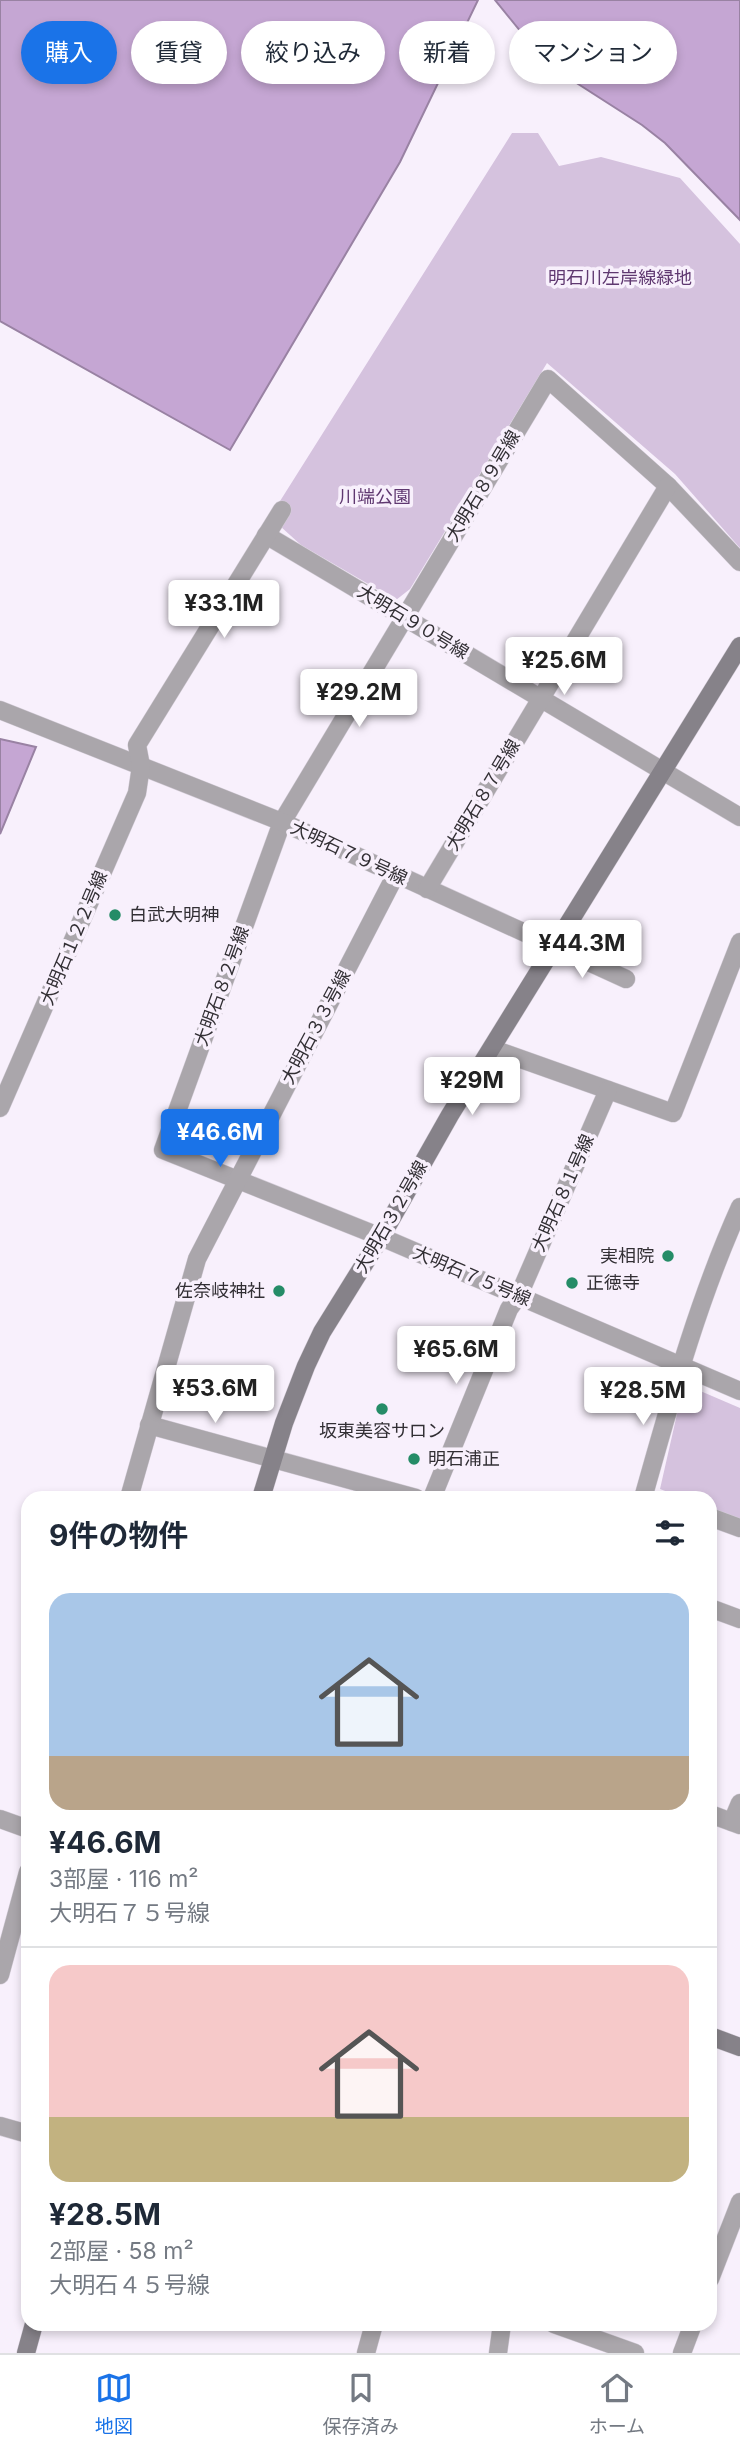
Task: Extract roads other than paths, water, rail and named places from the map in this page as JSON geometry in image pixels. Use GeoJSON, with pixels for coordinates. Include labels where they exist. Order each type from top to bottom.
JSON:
{"type":"FeatureCollection","features":[{"type":"Feature","properties":{"kind":"street","name":"大明石８９号線"},"geometry":{"type":"LineString","coordinates":[[282,822],[548,379],[668,486],[740,562]]}},
{"type":"Feature","properties":{"kind":"street","name":"大明石８７号線"},"geometry":{"type":"LineString","coordinates":[[427,889],[668,486]]}},
{"type":"Feature","properties":{"kind":"street","name":"大明石１２２号線"},"geometry":{"type":"LineString","coordinates":[[0,1108],[137,793],[141,766],[137,745],[282,510]]}},
{"type":"Feature","properties":{"kind":"street","name":"大明石９０号線"},"geometry":{"type":"LineString","coordinates":[[266,535],[740,817]]}},
{"type":"Feature","properties":{"kind":"street","name":"大明石３２号線"},"geometry":{"type":"LineString","coordinates":[[263,1491],[271,1459],[306,1366],[323,1332],[450,1115],[740,646]]}},
{"type":"Feature","properties":{"kind":"street","name":"大明石７９号線"},"geometry":{"type":"LineString","coordinates":[[0,710],[282,822],[626,979]]}},
{"type":"Feature","properties":{"kind":"street","name":"大明石８２号線"},"geometry":{"type":"LineString","coordinates":[[163,1150],[282,822]]}},
{"type":"Feature","properties":{"kind":"street","name":"大明石３３号線"},"geometry":{"type":"LineString","coordinates":[[131,1491],[197,1259],[396,874]]}},
{"type":"Feature","properties":{"kind":"street"},"geometry":{"type":"LineString","coordinates":[[493,1049],[673,1113],[740,942]]}},
{"type":"Feature","properties":{"kind":"street","name":"大明石８１号線"},"geometry":{"type":"LineString","coordinates":[[435,1491],[509,1309],[519,1296],[608,1090]]}},
{"type":"Feature","properties":{"kind":"street","name":"大明石７５号線"},"geometry":{"type":"LineString","coordinates":[[163,1150],[381,1237],[740,1391]]}},
{"type":"Feature","properties":{"kind":"street"},"geometry":{"type":"LineString","coordinates":[[650,1491],[681,1366],[720,1250],[740,1207]]}},
{"type":"Feature","properties":{"kind":"street"},"geometry":{"type":"LineString","coordinates":[[149,1425],[390,1491]]}},
{"type":"Feature","properties":{"kind":"street"},"geometry":{"type":"LineString","coordinates":[[717,1520],[740,1528]]}},
{"type":"Feature","properties":{"kind":"street"},"geometry":{"type":"LineString","coordinates":[[717,1611],[740,1619]]}},
{"type":"Feature","properties":{"kind":"street"},"geometry":{"type":"LineString","coordinates":[[717,1817],[736,1824],[740,1803]]}},
{"type":"Feature","properties":{"kind":"street"},"geometry":{"type":"LineString","coordinates":[[0,1819],[21,1826]]}},
{"type":"Feature","properties":{"kind":"street"},"geometry":{"type":"LineString","coordinates":[[0,1975],[21,1898]]}},
{"type":"Feature","properties":{"kind":"street"},"geometry":{"type":"LineString","coordinates":[[717,2039],[740,2047]]}},
{"type":"Feature","properties":{"kind":"street"},"geometry":{"type":"LineString","coordinates":[[0,2126],[21,2132]]}},
{"type":"Feature","properties":{"kind":"street"},"geometry":{"type":"LineString","coordinates":[[717,2262],[740,2202]]}},
{"type":"Feature","properties":{"kind":"street"},"geometry":{"type":"LineString","coordinates":[[26,2353],[32,2331]]}},
{"type":"Feature","properties":{"kind":"street"},"geometry":{"type":"LineString","coordinates":[[366,2353],[372,2331]]}},
{"type":"Feature","properties":{"kind":"street"},"geometry":{"type":"LineString","coordinates":[[498,2353],[501,2331]]}},
{"type":"Feature","properties":{"kind":"street"},"geometry":{"type":"LineString","coordinates":[[574,2331],[635,2353]]}},
{"type":"Feature","properties":{"kind":"street"},"geometry":{"type":"LineString","coordinates":[[682,2353],[691,2331]]}},
{"type":"Feature","properties":{"kind":"place","name":"白武大明神"},"geometry":{"type":"Point","coordinates":[115,915]}},
{"type":"Feature","properties":{"kind":"place","name":"実相院"},"geometry":{"type":"Point","coordinates":[668,1256]}},
{"type":"Feature","properties":{"kind":"place","name":"正徳寺"},"geometry":{"type":"Point","coordinates":[572,1283]}},
{"type":"Feature","properties":{"kind":"place","name":"佐奈岐神社"},"geometry":{"type":"Point","coordinates":[279,1291]}},
{"type":"Feature","properties":{"kind":"place","name":"坂東美容サロン"},"geometry":{"type":"Point","coordinates":[382,1409]}},
{"type":"Feature","properties":{"kind":"place","name":"明石浦正"},"geometry":{"type":"Point","coordinates":[414,1459]}},
{"type":"Feature","properties":{"kind":"park label","name":"明石川左岸線緑地"},"geometry":{"type":"Point","coordinates":[620,278]}},
{"type":"Feature","properties":{"kind":"park label","name":"川端公園"},"geometry":{"type":"Point","coordinates":[375,497]}}]}
